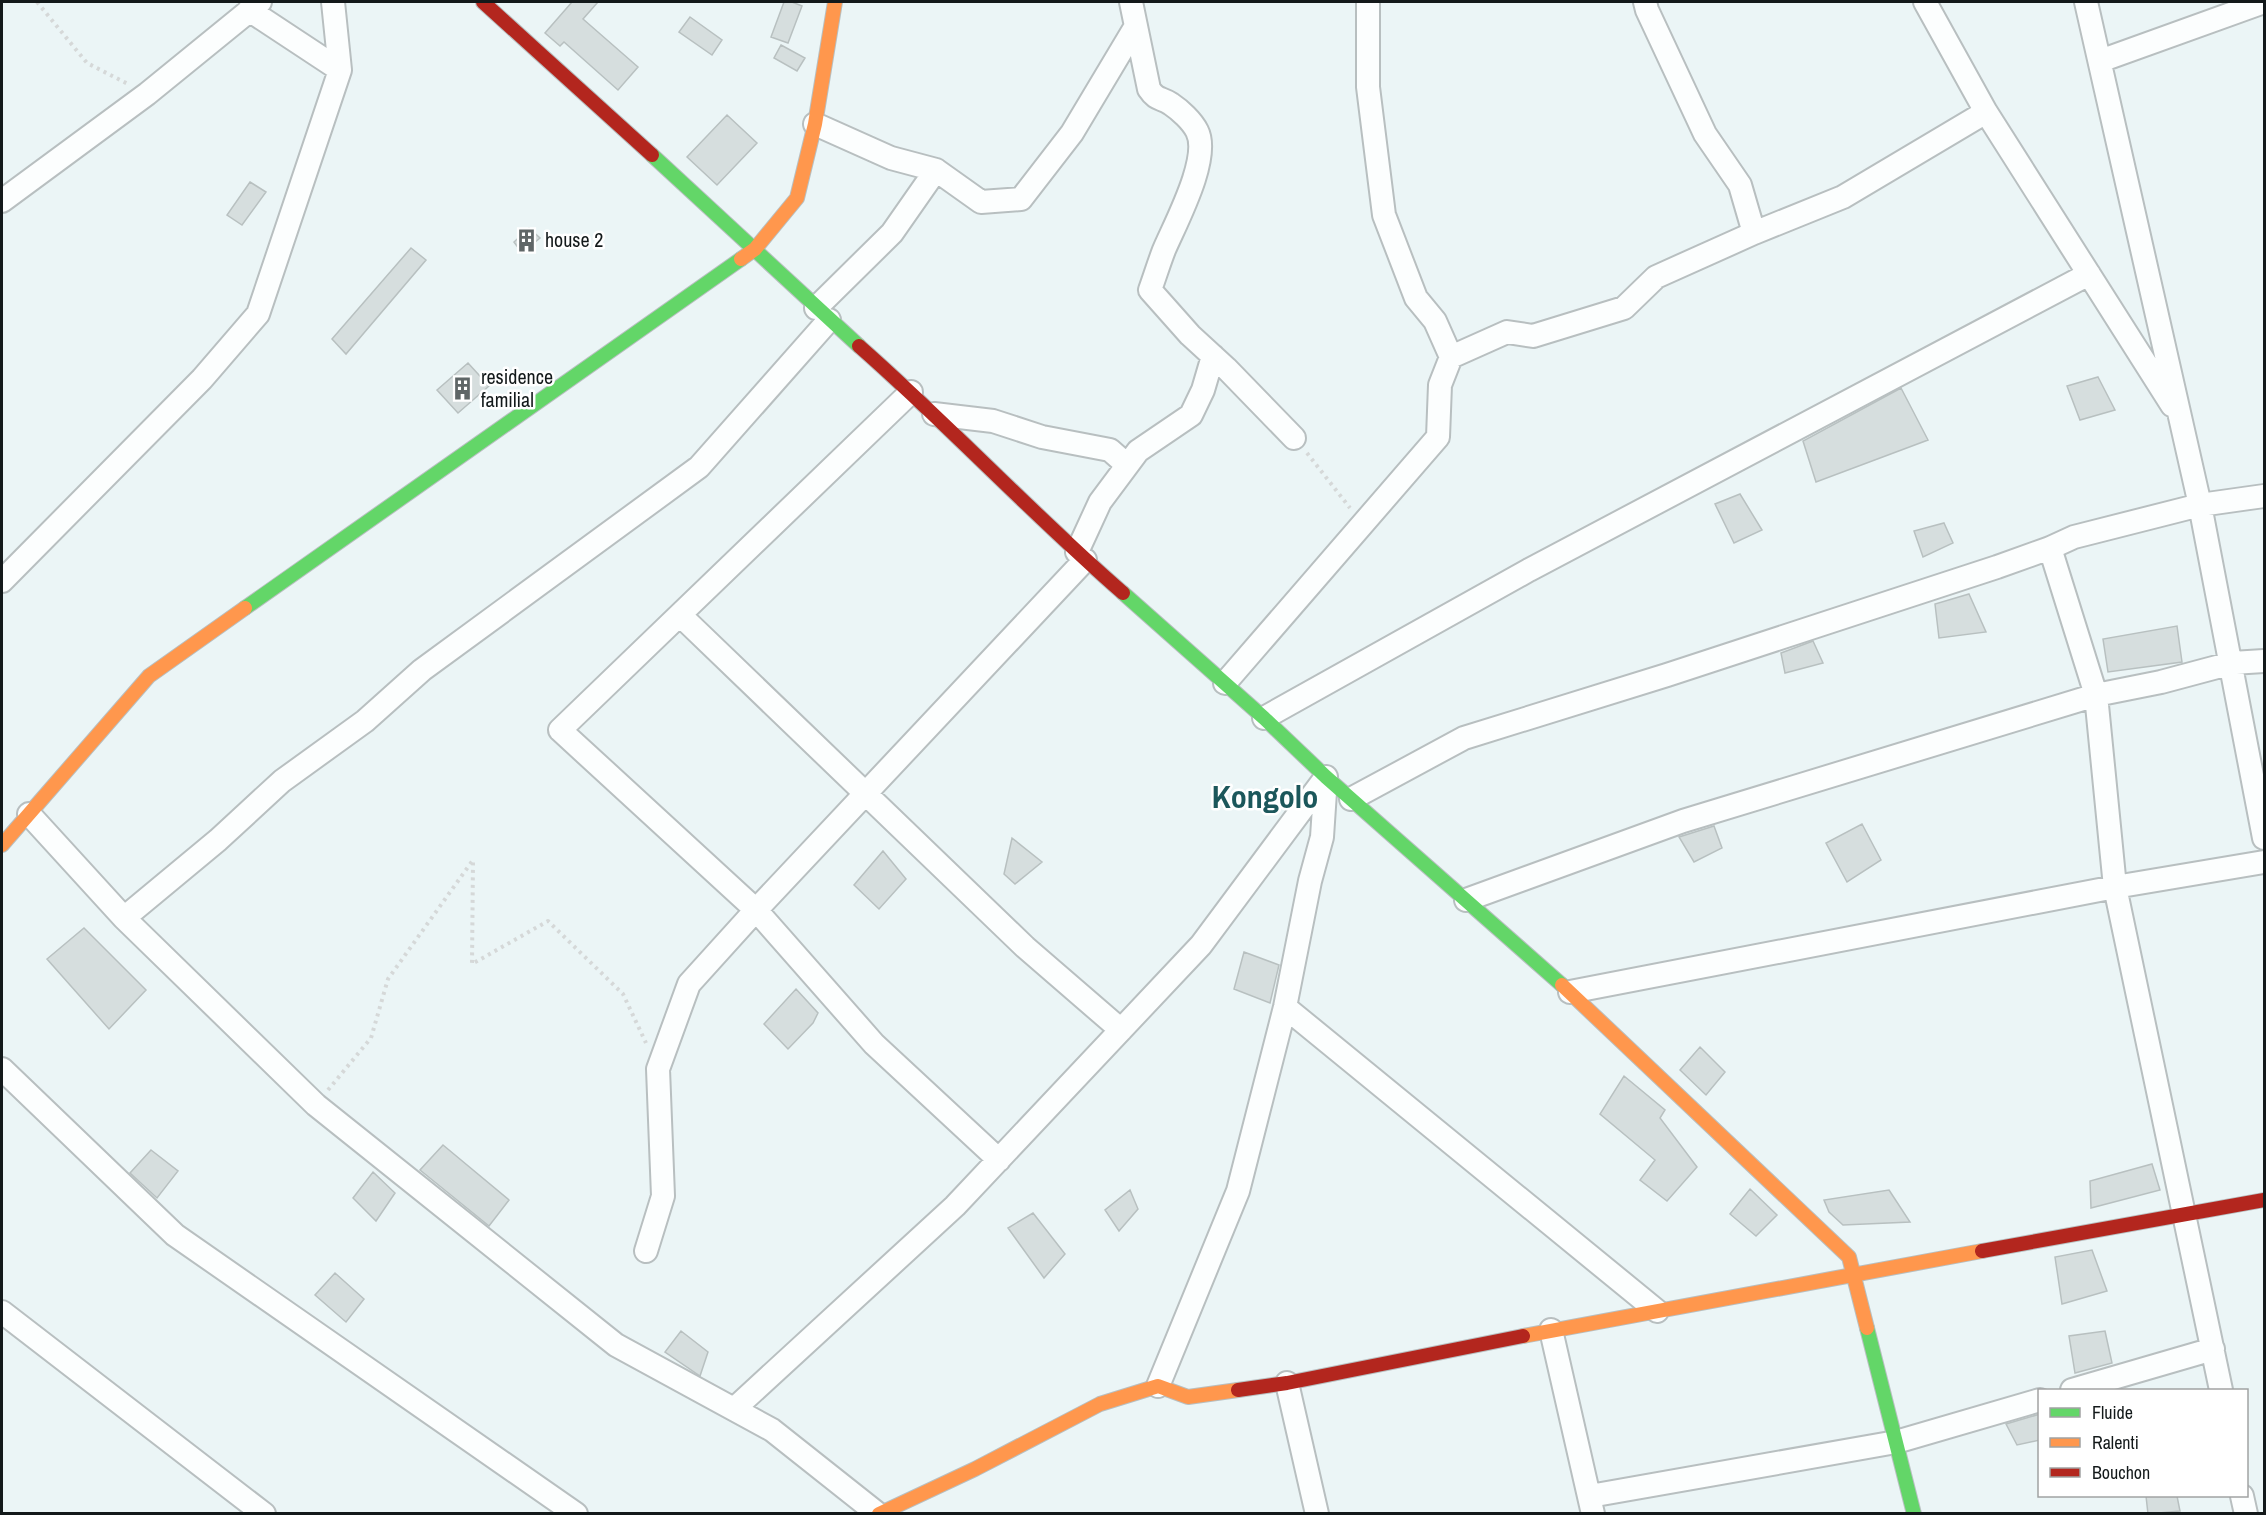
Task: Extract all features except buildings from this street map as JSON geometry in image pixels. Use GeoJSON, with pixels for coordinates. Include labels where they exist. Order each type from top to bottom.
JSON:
{"type":"FeatureCollection","features":[{"type":"Feature","properties":{"kind":"street"},"geometry":{"type":"LineString","coordinates":[[2,581],[202,379],[258,314],[340,70],[333,2]]}},
{"type":"Feature","properties":{"kind":"street"},"geometry":{"type":"LineString","coordinates":[[483,2],[755,249],[822,314],[911,392],[1081,556],[1264,718],[1350,799],[1570,992],[1849,1257],[1914,1514]]}},
{"type":"Feature","properties":{"kind":"street"},"geometry":{"type":"LineString","coordinates":[[2,845],[149,676],[755,249],[797,198],[815,124],[835,2]]}},
{"type":"Feature","properties":{"kind":"street"},"geometry":{"type":"LineString","coordinates":[[1131,2],[1149,89],[1155,98],[1170,103],[1187,118],[1198,132],[1199,154],[1192,187],[1164,250],[1150,290],[1190,335],[1214,356],[1294,438]]}},
{"type":"Feature","properties":{"kind":"street"},"geometry":{"type":"LineString","coordinates":[[1368,2],[1368,87],[1384,214],[1416,298],[1435,321],[1451,357]]}},
{"type":"Feature","properties":{"kind":"street"},"geometry":{"type":"LineString","coordinates":[[1645,2],[1705,134],[1740,185],[1754,233]]}},
{"type":"Feature","properties":{"kind":"street"},"geometry":{"type":"LineString","coordinates":[[1925,2],[1986,112],[2180,419]]}},
{"type":"Feature","properties":{"kind":"street"},"geometry":{"type":"LineString","coordinates":[[2086,2],[2200,505],[2265,838]]}},
{"type":"Feature","properties":{"kind":"street"},"geometry":{"type":"LineString","coordinates":[[2100,61],[2265,2]]}},
{"type":"Feature","properties":{"kind":"street"},"geometry":{"type":"LineString","coordinates":[[2,201],[147,94],[254,6],[340,70]]}},
{"type":"Feature","properties":{"kind":"street"},"geometry":{"type":"LineString","coordinates":[[815,124],[891,159],[936,170],[981,202],[1021,199],[1072,133],[1136,26]]}},
{"type":"Feature","properties":{"kind":"street"},"geometry":{"type":"LineString","coordinates":[[1225,683],[1438,437],[1440,385],[1451,357],[1508,332],[1533,336],[1624,308],[1656,277],[1754,233],[1843,197],[1986,112]]}},
{"type":"Feature","properties":{"kind":"street"},"geometry":{"type":"LineString","coordinates":[[124,918],[218,840],[282,781],[365,721],[422,670],[699,467],[822,314],[892,233],[936,170]]}},
{"type":"Feature","properties":{"kind":"street"},"geometry":{"type":"LineString","coordinates":[[1264,718],[1530,570],[2089,274]]}},
{"type":"Feature","properties":{"kind":"street"},"geometry":{"type":"LineString","coordinates":[[646,1251],[663,1196],[658,1069],[689,984],[1081,556],[1100,502],[1138,451],[1191,415],[1203,390],[1214,356]]}},
{"type":"Feature","properties":{"kind":"street"},"geometry":{"type":"LineString","coordinates":[[911,392],[560,730],[756,910],[874,1044],[999,1160]]}},
{"type":"Feature","properties":{"kind":"street"},"geometry":{"type":"LineString","coordinates":[[934,414],[993,421],[1042,437],[1110,450],[1127,465]]}},
{"type":"Feature","properties":{"kind":"street"},"geometry":{"type":"LineString","coordinates":[[1350,799],[1464,738],[1678,671],[2050,548],[2074,537],[2200,505],[2265,496]]}},
{"type":"Feature","properties":{"kind":"street"},"geometry":{"type":"LineString","coordinates":[[2050,548],[2096,695],[2115,887],[2221,1389]]}},
{"type":"Feature","properties":{"kind":"street"},"geometry":{"type":"LineString","coordinates":[[680,615],[1024,947],[1121,1030]]}},
{"type":"Feature","properties":{"kind":"street"},"geometry":{"type":"LineString","coordinates":[[1466,900],[1683,821],[2096,695],[2161,682],[2232,663],[2265,660]]}},
{"type":"Feature","properties":{"kind":"street"},"geometry":{"type":"LineString","coordinates":[[1158,1386],[1238,1191],[1285,1007],[1310,881],[1322,837],[1326,777]]}},
{"type":"Feature","properties":{"kind":"street"},"geometry":{"type":"LineString","coordinates":[[734,1409],[955,1206],[1201,945],[1326,777]]}},
{"type":"Feature","properties":{"kind":"street"},"geometry":{"type":"LineString","coordinates":[[28,814],[124,918],[316,1105],[616,1345],[772,1430],[879,1514],[975,1469],[1100,1404],[1158,1386],[1188,1397],[1287,1383],[1551,1330],[2265,1200]]}},
{"type":"Feature","properties":{"kind":"street"},"geometry":{"type":"LineString","coordinates":[[1570,992],[2115,887],[2265,862]]}},
{"type":"Feature","properties":{"kind":"street"},"geometry":{"type":"LineString","coordinates":[[1285,1007],[1657,1311]]}},
{"type":"Feature","properties":{"kind":"street"},"geometry":{"type":"LineString","coordinates":[[2,1069],[175,1235],[576,1514]]}},
{"type":"Feature","properties":{"kind":"street"},"geometry":{"type":"LineString","coordinates":[[2,1311],[264,1514]]}},
{"type":"Feature","properties":{"kind":"street"},"geometry":{"type":"LineString","coordinates":[[1551,1330],[1591,1505],[1896,1442],[2038,1401]]}},
{"type":"Feature","properties":{"kind":"street"},"geometry":{"type":"LineString","coordinates":[[2075,1389],[2212,1349]]}},
{"type":"Feature","properties":{"kind":"street"},"geometry":{"type":"LineString","coordinates":[[1287,1383],[1317,1514]]}},
{"type":"Feature","properties":{"kind":"street"},"geometry":{"type":"LineString","coordinates":[[2242,1497],[2246,1514]]}},
{"type":"Feature","properties":{"kind":"path"},"geometry":{"type":"LineString","coordinates":[[37,2],[87,63],[147,94]]}},
{"type":"Feature","properties":{"kind":"path"},"geometry":{"type":"LineString","coordinates":[[1294,438],[1321,468],[1362,524]]}},
{"type":"Feature","properties":{"kind":"path"},"geometry":{"type":"LineString","coordinates":[[316,1105],[371,1038],[388,979],[473,860],[472,964],[548,921],[623,994],[658,1069]]}},
{"type":"Feature","properties":{"kind":"traffic: fast"},"geometry":{"type":"LineString","coordinates":[[652,155],[859,346]]}},
{"type":"Feature","properties":{"kind":"traffic: fast"},"geometry":{"type":"LineString","coordinates":[[245,608],[741,259]]}},
{"type":"Feature","properties":{"kind":"traffic: fast"},"geometry":{"type":"LineString","coordinates":[[1123,593],[1264,718],[1326,777],[1562,985]]}},
{"type":"Feature","properties":{"kind":"traffic: fast"},"geometry":{"type":"LineString","coordinates":[[1867,1328],[1914,1514]]}},
{"type":"Feature","properties":{"kind":"traffic: slow"},"geometry":{"type":"LineString","coordinates":[[741,259],[755,249],[797,198],[815,124],[835,2]]}},
{"type":"Feature","properties":{"kind":"traffic: slow"},"geometry":{"type":"LineString","coordinates":[[2,845],[149,676],[245,608]]}},
{"type":"Feature","properties":{"kind":"traffic: slow"},"geometry":{"type":"LineString","coordinates":[[1562,985],[1849,1257],[1867,1328]]}},
{"type":"Feature","properties":{"kind":"traffic: slow"},"geometry":{"type":"LineString","coordinates":[[1523,1336],[1982,1251]]}},
{"type":"Feature","properties":{"kind":"traffic: slow"},"geometry":{"type":"LineString","coordinates":[[879,1514],[975,1469],[1100,1404],[1158,1386],[1188,1397],[1238,1390]]}},
{"type":"Feature","properties":{"kind":"traffic: jam"},"geometry":{"type":"LineString","coordinates":[[483,2],[652,155]]}},
{"type":"Feature","properties":{"kind":"traffic: jam"},"geometry":{"type":"LineString","coordinates":[[859,346],[1123,593]]}},
{"type":"Feature","properties":{"kind":"traffic: jam"},"geometry":{"type":"LineString","coordinates":[[1982,1251],[2264,1200]]}},
{"type":"Feature","properties":{"kind":"traffic: jam"},"geometry":{"type":"LineString","coordinates":[[1238,1390],[1287,1383],[1523,1336]]}},
{"type":"Feature","properties":{"kind":"place","name":"house 2"},"geometry":{"type":"Point","coordinates":[527,240]}},
{"type":"Feature","properties":{"kind":"place","name":"residence familial"},"geometry":{"type":"Point","coordinates":[463,388]}},
{"type":"Feature","properties":{"kind":"district","name":"Kongolo"},"geometry":{"type":"Point","coordinates":[1265,797]}}]}
